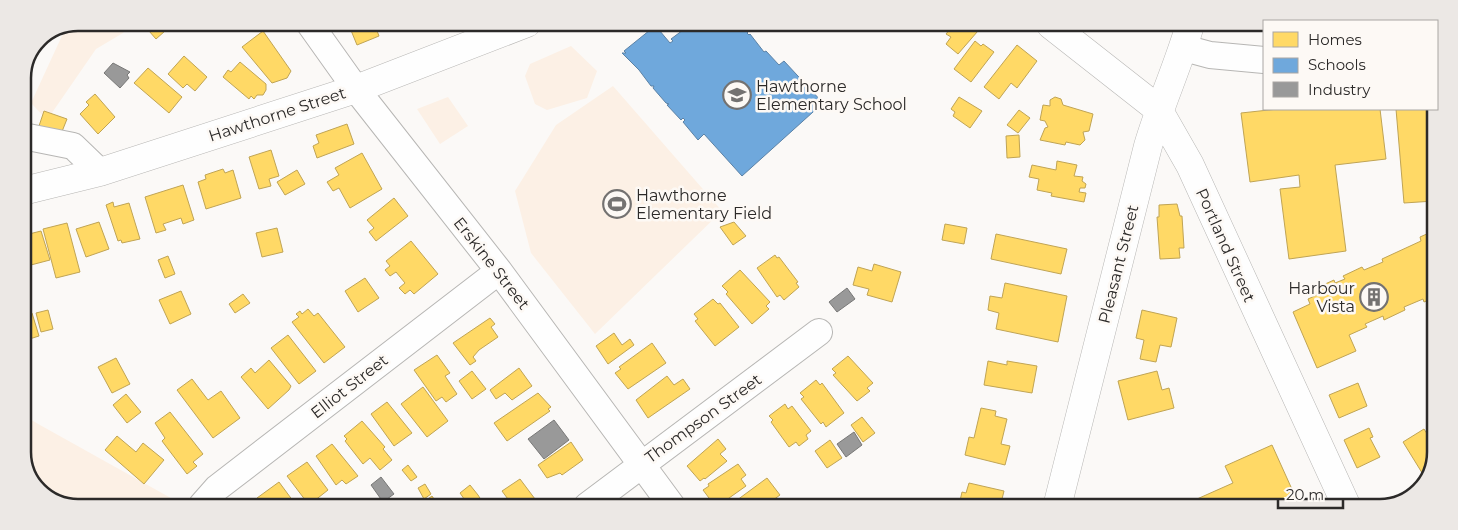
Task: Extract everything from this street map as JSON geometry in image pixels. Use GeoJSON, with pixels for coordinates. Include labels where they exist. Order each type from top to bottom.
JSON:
{"type":"FeatureCollection","features":[{"type":"Feature","properties":{"kind":"main road","name":"Hawthorne Street"},"geometry":{"type":"LineString","coordinates":[[31,189],[100,172],[356,89],[509,31]]}},
{"type":"Feature","properties":{"kind":"main road","name":"Portland Street"},"geometry":{"type":"LineString","coordinates":[[1059,31],[1158,110],[1190,165],[1343,499]]}},
{"type":"Feature","properties":{"kind":"main road","name":"Pleasant Street"},"geometry":{"type":"LineString","coordinates":[[1059,499],[1158,110],[1187,36]]}},
{"type":"Feature","properties":{"kind":"street","name":"Erskine Street"},"geometry":{"type":"LineString","coordinates":[[315,31],[356,89],[499,270],[667,499]]}},
{"type":"Feature","properties":{"kind":"street"},"geometry":{"type":"LineString","coordinates":[[1187,36],[1210,55],[1263,60]]}},
{"type":"Feature","properties":{"kind":"street"},"geometry":{"type":"LineString","coordinates":[[31,138],[74,146],[100,172]]}},
{"type":"Feature","properties":{"kind":"street","name":"Elliot Street"},"geometry":{"type":"LineString","coordinates":[[207,499],[217,488],[499,270]]}},
{"type":"Feature","properties":{"kind":"street","name":"Thompson Street"},"geometry":{"type":"LineString","coordinates":[[596,499],[819,332]]}},
{"type":"Feature","properties":{"kind":"shaded area"},"geometry":{"type":"Polygon","coordinates":[[[78,31],[125,31],[96,49],[47,120],[31,103],[63,34],[78,31]]]}},
{"type":"Feature","properties":{"kind":"shaded area"},"geometry":{"type":"Polygon","coordinates":[[[571,46],[597,71],[587,98],[547,110],[535,104],[525,76],[530,64],[571,46]]]}},
{"type":"Feature","properties":{"kind":"shaded area","name":"Hawthorne Elementary Field"},"geometry":{"type":"Polygon","coordinates":[[[613,86],[722,211],[595,334],[531,253],[515,191],[556,125],[613,86]]]}},
{"type":"Feature","properties":{"kind":"shaded area"},"geometry":{"type":"Polygon","coordinates":[[[448,97],[468,126],[440,144],[417,109],[448,97]]]}},
{"type":"Feature","properties":{"kind":"shaded area"},"geometry":{"type":"Polygon","coordinates":[[[31,420],[173,499],[78,499],[57,494],[41,480],[33,464],[31,455],[31,420]]]}},
{"type":"Feature","properties":{"kind":"building: Homes"},"geometry":{"type":"Polygon","coordinates":[[[149,31],[165,31],[156,39],[149,31]]]}},
{"type":"Feature","properties":{"kind":"building: Homes"},"geometry":{"type":"Polygon","coordinates":[[[263,31],[291,71],[287,78],[272,83],[242,47],[263,31]]]}},
{"type":"Feature","properties":{"kind":"building: Homes"},"geometry":{"type":"Polygon","coordinates":[[[351,31],[377,31],[379,36],[357,45],[351,31]]]}},
{"type":"Feature","properties":{"kind":"building: Homes"},"geometry":{"type":"Polygon","coordinates":[[[948,31],[978,31],[958,54],[946,44],[951,37],[946,34],[948,31]]]}},
{"type":"Feature","properties":{"kind":"building: Homes"},"geometry":{"type":"Polygon","coordinates":[[[975,41],[994,52],[971,82],[954,69],[975,41]]]}},
{"type":"Feature","properties":{"kind":"building: Homes"},"geometry":{"type":"Polygon","coordinates":[[[1017,45],[1037,61],[1017,88],[1011,83],[999,99],[984,87],[1017,45]]]}},
{"type":"Feature","properties":{"kind":"building: Homes"},"geometry":{"type":"Polygon","coordinates":[[[184,56],[207,77],[195,91],[187,84],[183,88],[168,74],[184,56]]]}},
{"type":"Feature","properties":{"kind":"building: Homes"},"geometry":{"type":"Polygon","coordinates":[[[240,62],[266,84],[266,90],[263,95],[257,95],[254,99],[251,96],[249,99],[223,77],[228,70],[231,72],[240,62]]]}},
{"type":"Feature","properties":{"kind":"building: Homes"},"geometry":{"type":"Polygon","coordinates":[[[148,68],[182,97],[169,113],[134,83],[148,68]]]}},
{"type":"Feature","properties":{"kind":"building: Homes"},"geometry":{"type":"Polygon","coordinates":[[[95,94],[115,117],[98,134],[80,114],[89,105],[86,102],[95,94]]]}},
{"type":"Feature","properties":{"kind":"building: Homes"},"geometry":{"type":"Polygon","coordinates":[[[959,97],[982,111],[970,128],[953,116],[955,112],[951,109],[959,97]]]}},
{"type":"Feature","properties":{"kind":"building: Homes"},"geometry":{"type":"Polygon","coordinates":[[[1055,97],[1061,99],[1063,105],[1093,114],[1089,131],[1083,132],[1085,140],[1080,145],[1066,142],[1065,145],[1040,140],[1045,128],[1048,127],[1045,121],[1040,120],[1043,105],[1050,106],[1050,100],[1055,97]]]}},
{"type":"Feature","properties":{"kind":"building: Homes"},"geometry":{"type":"Polygon","coordinates":[[[1019,110],[1030,118],[1018,133],[1007,125],[1019,110]]]}},
{"type":"Feature","properties":{"kind":"building: Homes"},"geometry":{"type":"Polygon","coordinates":[[[1269,110],[1380,110],[1386,159],[1335,165],[1346,251],[1289,259],[1280,189],[1300,187],[1299,175],[1250,182],[1241,113],[1269,110]]]}},
{"type":"Feature","properties":{"kind":"building: Homes"},"geometry":{"type":"Polygon","coordinates":[[[1396,110],[1427,110],[1427,201],[1404,203],[1396,110]]]}},
{"type":"Feature","properties":{"kind":"building: Homes"},"geometry":{"type":"Polygon","coordinates":[[[44,111],[67,119],[61,134],[39,126],[44,111]]]}},
{"type":"Feature","properties":{"kind":"building: Homes"},"geometry":{"type":"Polygon","coordinates":[[[347,124],[354,144],[317,158],[313,146],[319,143],[316,135],[347,124]]]}},
{"type":"Feature","properties":{"kind":"building: Homes"},"geometry":{"type":"Polygon","coordinates":[[[1019,135],[1020,157],[1007,158],[1006,136],[1019,135]]]}},
{"type":"Feature","properties":{"kind":"building: Homes"},"geometry":{"type":"Polygon","coordinates":[[[271,150],[279,176],[269,179],[271,186],[259,189],[249,157],[271,150]]]}},
{"type":"Feature","properties":{"kind":"building: Homes"},"geometry":{"type":"Polygon","coordinates":[[[362,153],[382,189],[350,208],[339,188],[333,191],[327,182],[339,175],[335,168],[362,153]]]}},
{"type":"Feature","properties":{"kind":"building: Homes"},"geometry":{"type":"Polygon","coordinates":[[[1057,161],[1077,165],[1074,176],[1083,177],[1082,181],[1086,184],[1085,188],[1080,188],[1079,192],[1086,193],[1084,202],[1051,196],[1052,193],[1037,190],[1039,179],[1029,177],[1032,165],[1056,170],[1057,161]]]}},
{"type":"Feature","properties":{"kind":"building: Homes"},"geometry":{"type":"Polygon","coordinates":[[[223,169],[225,173],[233,170],[241,198],[206,209],[198,182],[206,179],[205,175],[223,169]]]}},
{"type":"Feature","properties":{"kind":"building: Homes"},"geometry":{"type":"Polygon","coordinates":[[[297,170],[305,184],[285,195],[277,182],[297,170]]]}},
{"type":"Feature","properties":{"kind":"building: Homes"},"geometry":{"type":"Polygon","coordinates":[[[183,185],[194,220],[183,224],[181,218],[163,224],[166,230],[156,233],[145,197],[183,185]]]}},
{"type":"Feature","properties":{"kind":"building: Homes"},"geometry":{"type":"Polygon","coordinates":[[[394,198],[408,216],[376,241],[369,232],[374,228],[367,220],[394,198]]]}},
{"type":"Feature","properties":{"kind":"building: Homes"},"geometry":{"type":"Polygon","coordinates":[[[113,202],[114,207],[129,203],[140,239],[122,243],[121,240],[118,241],[106,205],[113,202]]]}},
{"type":"Feature","properties":{"kind":"building: Homes"},"geometry":{"type":"Polygon","coordinates":[[[1177,204],[1180,216],[1182,216],[1184,248],[1179,248],[1180,258],[1160,259],[1157,217],[1159,217],[1159,205],[1177,204]]]}},
{"type":"Feature","properties":{"kind":"building: Homes"},"geometry":{"type":"Polygon","coordinates":[[[99,222],[109,249],[86,257],[76,229],[99,222]]]}},
{"type":"Feature","properties":{"kind":"building: Homes"},"geometry":{"type":"Polygon","coordinates":[[[734,222],[746,236],[733,245],[720,227],[734,222]]]}},
{"type":"Feature","properties":{"kind":"building: Homes"},"geometry":{"type":"Polygon","coordinates":[[[67,223],[80,272],[56,278],[43,229],[67,223]]]}},
{"type":"Feature","properties":{"kind":"building: Homes"},"geometry":{"type":"Polygon","coordinates":[[[945,224],[967,228],[964,244],[942,240],[945,224]]]}},
{"type":"Feature","properties":{"kind":"building: Homes"},"geometry":{"type":"Polygon","coordinates":[[[277,228],[283,252],[262,257],[256,233],[277,228]]]}},
{"type":"Feature","properties":{"kind":"building: Homes"},"geometry":{"type":"Polygon","coordinates":[[[41,231],[50,260],[31,265],[31,234],[41,231]]]}},
{"type":"Feature","properties":{"kind":"building: Homes"},"geometry":{"type":"Polygon","coordinates":[[[996,234],[1067,249],[1061,274],[991,259],[996,234]]]}},
{"type":"Feature","properties":{"kind":"building: Homes","name":"Harbour Vista"},"geometry":{"type":"Polygon","coordinates":[[[1427,234],[1427,301],[1424,302],[1423,299],[1404,307],[1405,310],[1384,320],[1383,316],[1365,324],[1367,327],[1349,335],[1356,351],[1317,368],[1293,312],[1310,304],[1308,299],[1317,295],[1314,289],[1334,280],[1335,283],[1345,279],[1343,276],[1362,267],[1364,270],[1383,262],[1382,259],[1421,241],[1420,237],[1427,234]]]}},
{"type":"Feature","properties":{"kind":"building: Homes"},"geometry":{"type":"Polygon","coordinates":[[[411,241],[438,274],[414,294],[410,290],[405,294],[399,288],[405,283],[396,272],[390,276],[385,270],[390,266],[386,261],[411,241]]]}},
{"type":"Feature","properties":{"kind":"building: Homes"},"geometry":{"type":"Polygon","coordinates":[[[775,255],[777,258],[779,257],[798,282],[796,283],[799,287],[784,300],[780,295],[777,297],[757,268],[775,255]]]}},
{"type":"Feature","properties":{"kind":"building: Homes"},"geometry":{"type":"Polygon","coordinates":[[[168,256],[175,274],[165,278],[158,260],[168,256]]]}},
{"type":"Feature","properties":{"kind":"building: Homes"},"geometry":{"type":"Polygon","coordinates":[[[874,264],[901,272],[892,302],[867,295],[869,289],[853,285],[858,267],[872,271],[874,264]]]}},
{"type":"Feature","properties":{"kind":"building: Homes"},"geometry":{"type":"Polygon","coordinates":[[[740,270],[770,302],[766,306],[769,309],[752,324],[726,294],[728,292],[722,286],[740,270]]]}},
{"type":"Feature","properties":{"kind":"building: Homes"},"geometry":{"type":"Polygon","coordinates":[[[365,278],[379,298],[358,312],[345,291],[365,278]]]}},
{"type":"Feature","properties":{"kind":"building: Homes"},"geometry":{"type":"Polygon","coordinates":[[[1005,283],[1067,296],[1058,342],[996,329],[999,313],[988,310],[990,296],[1002,298],[1005,283]]]}},
{"type":"Feature","properties":{"kind":"building: Homes"},"geometry":{"type":"Polygon","coordinates":[[[181,291],[191,314],[170,324],[159,300],[181,291]]]}},
{"type":"Feature","properties":{"kind":"building: Homes"},"geometry":{"type":"Polygon","coordinates":[[[243,294],[250,303],[235,313],[229,304],[243,294]]]}},
{"type":"Feature","properties":{"kind":"building: Homes"},"geometry":{"type":"Polygon","coordinates":[[[713,299],[718,304],[720,303],[739,327],[715,346],[695,321],[698,319],[694,314],[713,299]]]}},
{"type":"Feature","properties":{"kind":"building: Homes"},"geometry":{"type":"Polygon","coordinates":[[[308,309],[314,316],[318,313],[345,347],[324,363],[292,322],[299,317],[296,314],[300,311],[302,314],[308,309]]]}},
{"type":"Feature","properties":{"kind":"building: Homes"},"geometry":{"type":"Polygon","coordinates":[[[48,310],[53,329],[41,332],[36,313],[48,310]]]}},
{"type":"Feature","properties":{"kind":"building: Homes"},"geometry":{"type":"Polygon","coordinates":[[[1142,310],[1177,318],[1171,347],[1160,345],[1156,362],[1140,359],[1144,340],[1136,338],[1142,310]]]}},
{"type":"Feature","properties":{"kind":"building: Homes"},"geometry":{"type":"Polygon","coordinates":[[[31,313],[39,336],[31,338],[31,313]]]}},
{"type":"Feature","properties":{"kind":"building: Homes"},"geometry":{"type":"Polygon","coordinates":[[[490,318],[495,324],[491,327],[498,337],[479,350],[473,357],[476,361],[470,365],[453,343],[490,318]]]}},
{"type":"Feature","properties":{"kind":"building: Homes"},"geometry":{"type":"Polygon","coordinates":[[[614,333],[622,345],[630,339],[634,345],[608,364],[596,346],[614,333]]]}},
{"type":"Feature","properties":{"kind":"building: Homes"},"geometry":{"type":"Polygon","coordinates":[[[288,335],[316,371],[299,384],[271,348],[288,335]]]}},
{"type":"Feature","properties":{"kind":"building: Homes"},"geometry":{"type":"Polygon","coordinates":[[[652,343],[666,363],[628,389],[615,373],[621,369],[619,367],[652,343]]]}},
{"type":"Feature","properties":{"kind":"building: Homes"},"geometry":{"type":"Polygon","coordinates":[[[437,355],[450,373],[445,376],[457,394],[446,402],[442,397],[436,401],[414,370],[437,355]]]}},
{"type":"Feature","properties":{"kind":"building: Homes"},"geometry":{"type":"Polygon","coordinates":[[[848,356],[873,383],[867,388],[870,391],[857,401],[833,375],[836,373],[832,369],[848,356]]]}},
{"type":"Feature","properties":{"kind":"building: Homes"},"geometry":{"type":"Polygon","coordinates":[[[116,358],[130,384],[112,393],[98,367],[116,358]]]}},
{"type":"Feature","properties":{"kind":"building: Homes"},"geometry":{"type":"Polygon","coordinates":[[[269,360],[291,386],[268,409],[241,377],[251,368],[255,373],[269,360]]]}},
{"type":"Feature","properties":{"kind":"building: Homes"},"geometry":{"type":"Polygon","coordinates":[[[988,361],[1007,365],[1007,361],[1037,366],[1032,393],[984,385],[988,361]]]}},
{"type":"Feature","properties":{"kind":"building: Homes"},"geometry":{"type":"Polygon","coordinates":[[[519,368],[532,386],[512,400],[505,393],[496,399],[490,390],[519,368]]]}},
{"type":"Feature","properties":{"kind":"building: Homes"},"geometry":{"type":"Polygon","coordinates":[[[472,371],[486,389],[472,399],[459,381],[472,371]]]}},
{"type":"Feature","properties":{"kind":"building: Homes"},"geometry":{"type":"Polygon","coordinates":[[[1157,371],[1162,390],[1169,388],[1174,408],[1128,420],[1118,381],[1157,371]]]}},
{"type":"Feature","properties":{"kind":"building: Homes"},"geometry":{"type":"Polygon","coordinates":[[[667,376],[674,385],[683,379],[690,389],[648,418],[636,400],[667,376]]]}},
{"type":"Feature","properties":{"kind":"building: Homes"},"geometry":{"type":"Polygon","coordinates":[[[192,379],[208,400],[221,391],[240,418],[213,438],[177,390],[192,379]]]}},
{"type":"Feature","properties":{"kind":"building: Homes"},"geometry":{"type":"Polygon","coordinates":[[[816,380],[820,385],[822,383],[844,413],[826,427],[823,422],[821,424],[801,399],[804,397],[800,393],[816,380]]]}},
{"type":"Feature","properties":{"kind":"building: Homes"},"geometry":{"type":"Polygon","coordinates":[[[1358,383],[1367,406],[1339,418],[1329,395],[1358,383]]]}},
{"type":"Feature","properties":{"kind":"building: Homes"},"geometry":{"type":"Polygon","coordinates":[[[423,387],[448,421],[427,437],[401,404],[423,387]]]}},
{"type":"Feature","properties":{"kind":"building: Homes"},"geometry":{"type":"Polygon","coordinates":[[[538,393],[551,407],[548,409],[550,411],[507,441],[494,423],[538,393]]]}},
{"type":"Feature","properties":{"kind":"building: Homes"},"geometry":{"type":"Polygon","coordinates":[[[126,394],[141,412],[127,423],[113,405],[126,394]]]}},
{"type":"Feature","properties":{"kind":"building: Homes"},"geometry":{"type":"Polygon","coordinates":[[[387,402],[412,433],[394,446],[371,414],[387,402]]]}},
{"type":"Feature","properties":{"kind":"building: Homes"},"geometry":{"type":"Polygon","coordinates":[[[785,404],[788,409],[792,406],[811,431],[806,435],[808,439],[799,446],[796,442],[789,447],[771,422],[773,420],[769,416],[785,404]]]}},
{"type":"Feature","properties":{"kind":"building: Homes"},"geometry":{"type":"Polygon","coordinates":[[[981,408],[996,411],[995,416],[1007,419],[1001,444],[1010,446],[1005,465],[965,455],[969,437],[974,438],[981,408]]]}},
{"type":"Feature","properties":{"kind":"building: Homes"},"geometry":{"type":"Polygon","coordinates":[[[170,412],[203,454],[193,462],[197,466],[187,474],[162,441],[165,438],[155,423],[170,412]]]}},
{"type":"Feature","properties":{"kind":"building: Homes"},"geometry":{"type":"Polygon","coordinates":[[[862,417],[875,433],[863,442],[851,425],[862,417]]]}},
{"type":"Feature","properties":{"kind":"building: Homes"},"geometry":{"type":"Polygon","coordinates":[[[362,421],[385,447],[383,449],[392,460],[380,470],[370,458],[363,464],[345,441],[347,439],[344,436],[362,421]]]}},
{"type":"Feature","properties":{"kind":"building: Homes"},"geometry":{"type":"Polygon","coordinates":[[[1369,428],[1373,437],[1370,438],[1380,457],[1357,468],[1344,440],[1369,428]]]}},
{"type":"Feature","properties":{"kind":"building: Homes"},"geometry":{"type":"Polygon","coordinates":[[[1424,429],[1427,434],[1427,452],[1422,472],[1403,442],[1424,429]]]}},
{"type":"Feature","properties":{"kind":"building: Homes"},"geometry":{"type":"Polygon","coordinates":[[[117,436],[136,452],[143,443],[164,460],[144,484],[105,450],[117,436]]]}},
{"type":"Feature","properties":{"kind":"building: Homes"},"geometry":{"type":"Polygon","coordinates":[[[718,439],[726,449],[720,454],[727,461],[700,481],[687,466],[718,439]]]}},
{"type":"Feature","properties":{"kind":"building: Homes"},"geometry":{"type":"Polygon","coordinates":[[[830,440],[842,458],[827,468],[815,451],[830,440]]]}},
{"type":"Feature","properties":{"kind":"building: Homes"},"geometry":{"type":"Polygon","coordinates":[[[571,442],[583,460],[562,475],[560,473],[547,478],[538,465],[571,442]]]}},
{"type":"Feature","properties":{"kind":"building: Homes"},"geometry":{"type":"Polygon","coordinates":[[[332,444],[358,476],[346,484],[342,480],[336,485],[316,456],[332,444]]]}},
{"type":"Feature","properties":{"kind":"building: Homes"},"geometry":{"type":"Polygon","coordinates":[[[1272,445],[1296,499],[1197,499],[1233,483],[1225,466],[1272,445]]]}},
{"type":"Feature","properties":{"kind":"building: Homes"},"geometry":{"type":"Polygon","coordinates":[[[307,462],[328,490],[317,499],[304,499],[287,476],[307,462]]]}},
{"type":"Feature","properties":{"kind":"building: Homes"},"geometry":{"type":"Polygon","coordinates":[[[738,464],[746,475],[741,479],[746,486],[728,499],[710,499],[703,490],[709,486],[708,484],[738,464]]]}},
{"type":"Feature","properties":{"kind":"building: Homes"},"geometry":{"type":"Polygon","coordinates":[[[408,465],[417,477],[411,481],[402,470],[408,465]]]}},
{"type":"Feature","properties":{"kind":"building: Homes"},"geometry":{"type":"Polygon","coordinates":[[[767,478],[780,495],[775,499],[738,499],[767,478]]]}},
{"type":"Feature","properties":{"kind":"building: Homes"},"geometry":{"type":"Polygon","coordinates":[[[520,479],[535,499],[508,499],[502,491],[520,479]]]}},
{"type":"Feature","properties":{"kind":"building: Homes"},"geometry":{"type":"Polygon","coordinates":[[[279,482],[292,499],[258,499],[279,482]]]}},
{"type":"Feature","properties":{"kind":"building: Homes"},"geometry":{"type":"Polygon","coordinates":[[[969,483],[1004,491],[1002,499],[960,499],[962,492],[966,493],[969,483]]]}},
{"type":"Feature","properties":{"kind":"building: Homes"},"geometry":{"type":"Polygon","coordinates":[[[425,484],[431,494],[424,499],[418,488],[425,484]]]}},
{"type":"Feature","properties":{"kind":"building: Homes"},"geometry":{"type":"Polygon","coordinates":[[[470,485],[481,499],[464,499],[460,493],[470,485]]]}},
{"type":"Feature","properties":{"kind":"building: Schools","name":"Hawthorne Elementary School"},"geometry":{"type":"Polygon","coordinates":[[[649,31],[660,31],[670,43],[673,41],[671,39],[682,31],[749,31],[747,33],[750,34],[764,52],[766,51],[779,65],[784,61],[823,103],[742,176],[704,134],[698,140],[683,122],[685,120],[683,118],[681,120],[667,105],[669,104],[653,88],[654,86],[651,86],[639,70],[622,53],[626,53],[624,51],[649,31]]]}},
{"type":"Feature","properties":{"kind":"building: Industry"},"geometry":{"type":"Polygon","coordinates":[[[113,63],[130,72],[127,75],[129,78],[120,88],[104,73],[113,63]]]}},
{"type":"Feature","properties":{"kind":"building: Industry"},"geometry":{"type":"Polygon","coordinates":[[[847,288],[855,299],[837,312],[829,302],[847,288]]]}},
{"type":"Feature","properties":{"kind":"building: Industry"},"geometry":{"type":"Polygon","coordinates":[[[554,420],[569,440],[544,459],[528,439],[554,420]]]}},
{"type":"Feature","properties":{"kind":"building: Industry"},"geometry":{"type":"Polygon","coordinates":[[[854,432],[862,445],[846,457],[837,444],[854,432]]]}},
{"type":"Feature","properties":{"kind":"building: Industry"},"geometry":{"type":"Polygon","coordinates":[[[381,477],[394,494],[387,499],[381,499],[371,485],[381,477]]]}},
{"type":"Feature","properties":{"kind":"place","name":"Hawthorne Elementary School"},"geometry":{"type":"Point","coordinates":[737,95]}},
{"type":"Feature","properties":{"kind":"place","name":"Hawthorne Elementary Field"},"geometry":{"type":"Point","coordinates":[617,204]}},
{"type":"Feature","properties":{"kind":"place","name":"Harbour Vista"},"geometry":{"type":"Point","coordinates":[1374,297]}}]}
